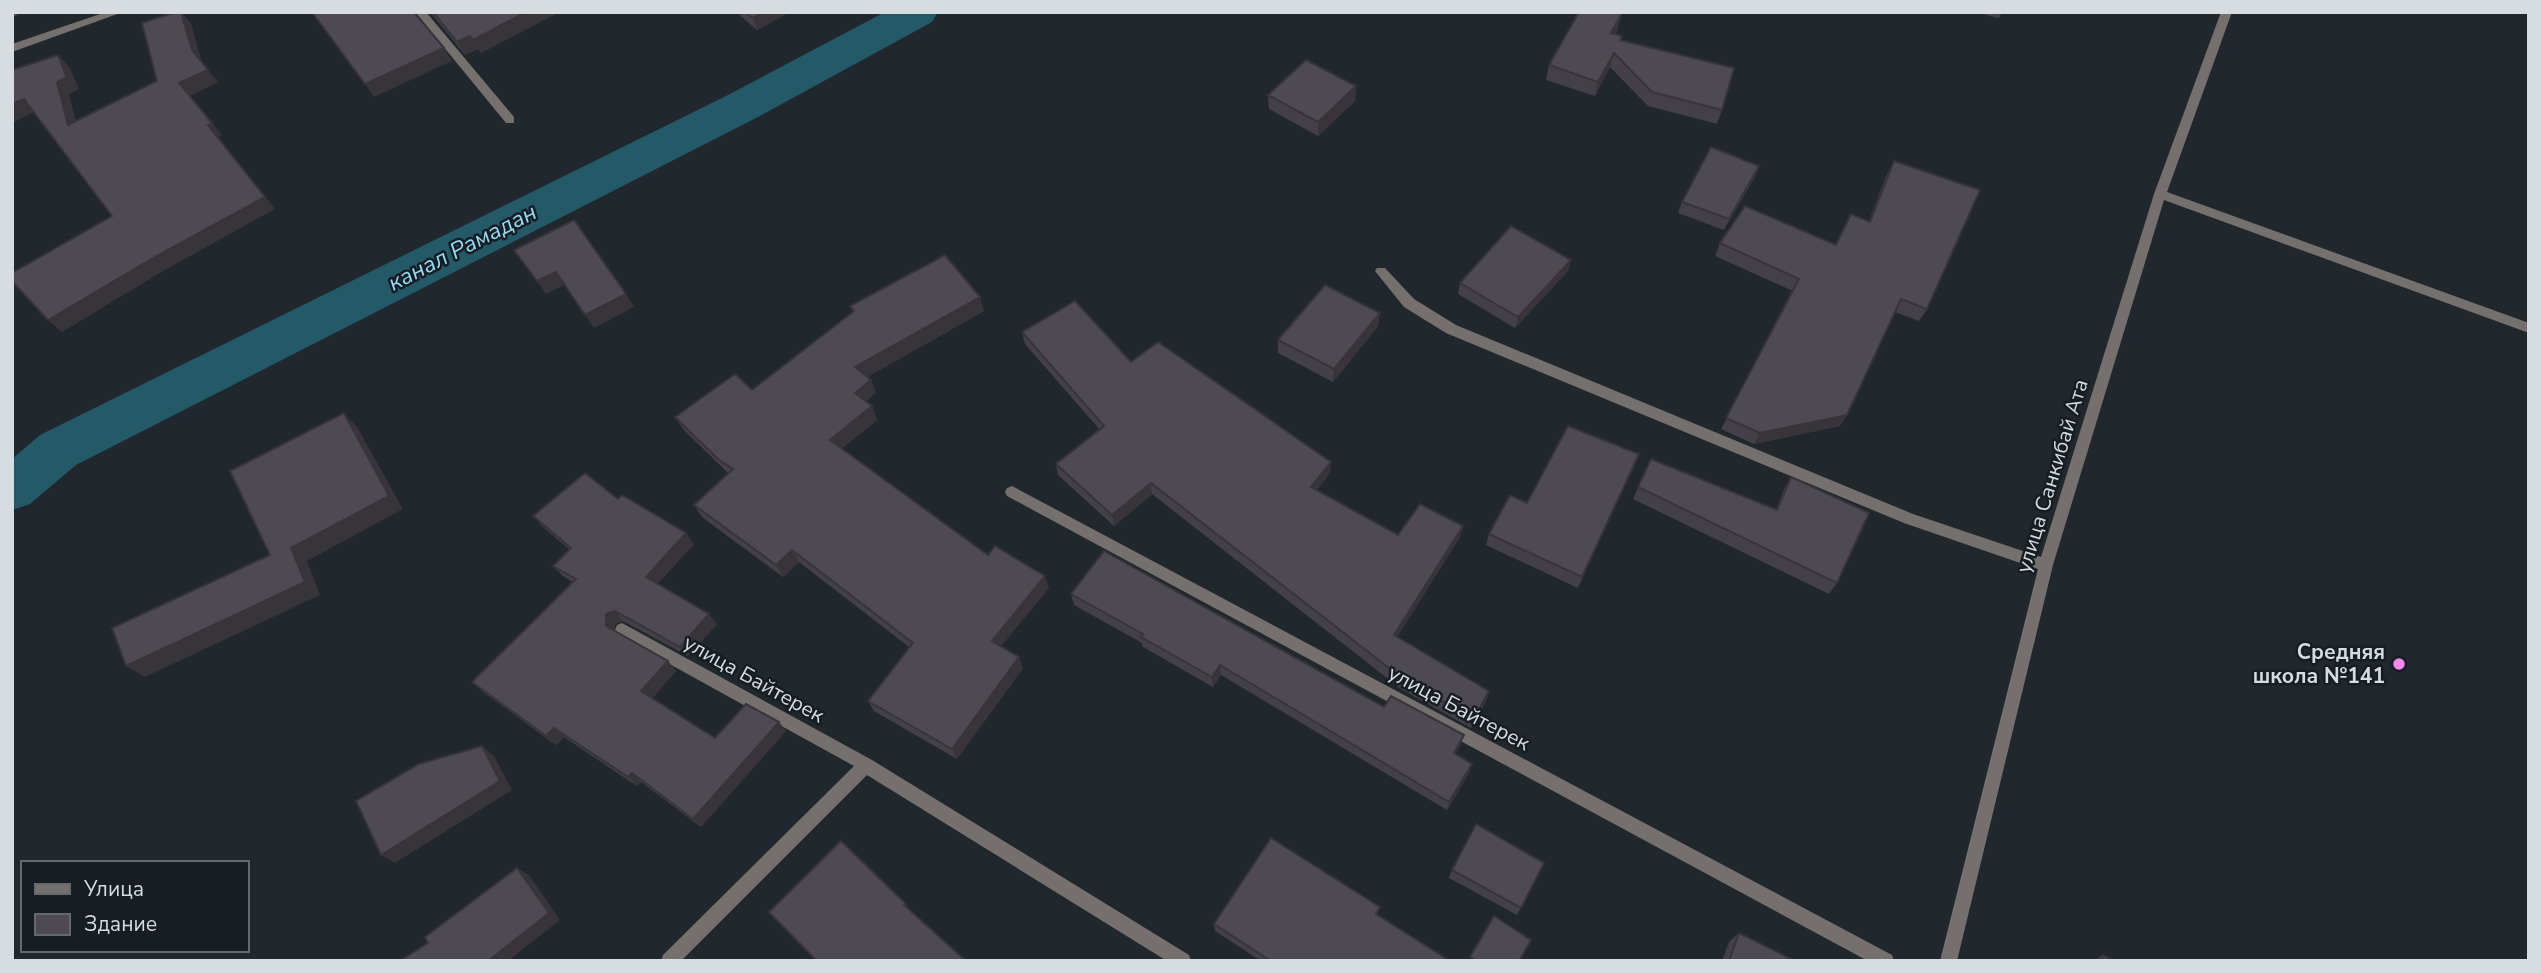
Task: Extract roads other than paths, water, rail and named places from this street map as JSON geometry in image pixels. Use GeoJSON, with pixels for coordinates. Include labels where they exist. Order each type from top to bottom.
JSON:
{"type":"FeatureCollection","features":[{"type":"Feature","properties":{"kind":"street"},"geometry":{"type":"LineString","coordinates":[[12,48],[118,12]]}},
{"type":"Feature","properties":{"kind":"street"},"geometry":{"type":"LineString","coordinates":[[420,12],[510,120]]}},
{"type":"Feature","properties":{"kind":"street","name":"улица Санкибай Ата"},"geometry":{"type":"LineString","coordinates":[[1948,961],[2046,565],[2160,194],[2227,12]]}},
{"type":"Feature","properties":{"kind":"street"},"geometry":{"type":"LineString","coordinates":[[2160,194],[2529,328]]}},
{"type":"Feature","properties":{"kind":"street"},"geometry":{"type":"LineString","coordinates":[[1381,271],[1409,303],[1451,329],[1909,519],[2046,565]]}},
{"type":"Feature","properties":{"kind":"street","name":"улица Байтерек"},"geometry":{"type":"LineString","coordinates":[[1012,492],[1886,961]]}},
{"type":"Feature","properties":{"kind":"street","name":"улица Байтерек"},"geometry":{"type":"LineString","coordinates":[[622,630],[866,765],[1182,961]]}},
{"type":"Feature","properties":{"kind":"street"},"geometry":{"type":"LineString","coordinates":[[668,961],[866,765]]}},
{"type":"Feature","properties":{"kind":"waterway"},"geometry":{"type":"LineString","coordinates":[[12,14],[17,12]]}},
{"type":"Feature","properties":{"kind":"waterway","name":"канал Рамадан"},"geometry":{"type":"LineString","coordinates":[[12,489],[58,450],[743,106],[918,12]]}},
{"type":"Feature","properties":{"kind":"place","name":"Средняя школа №141"},"geometry":{"type":"Point","coordinates":[2399,664]}}]}
